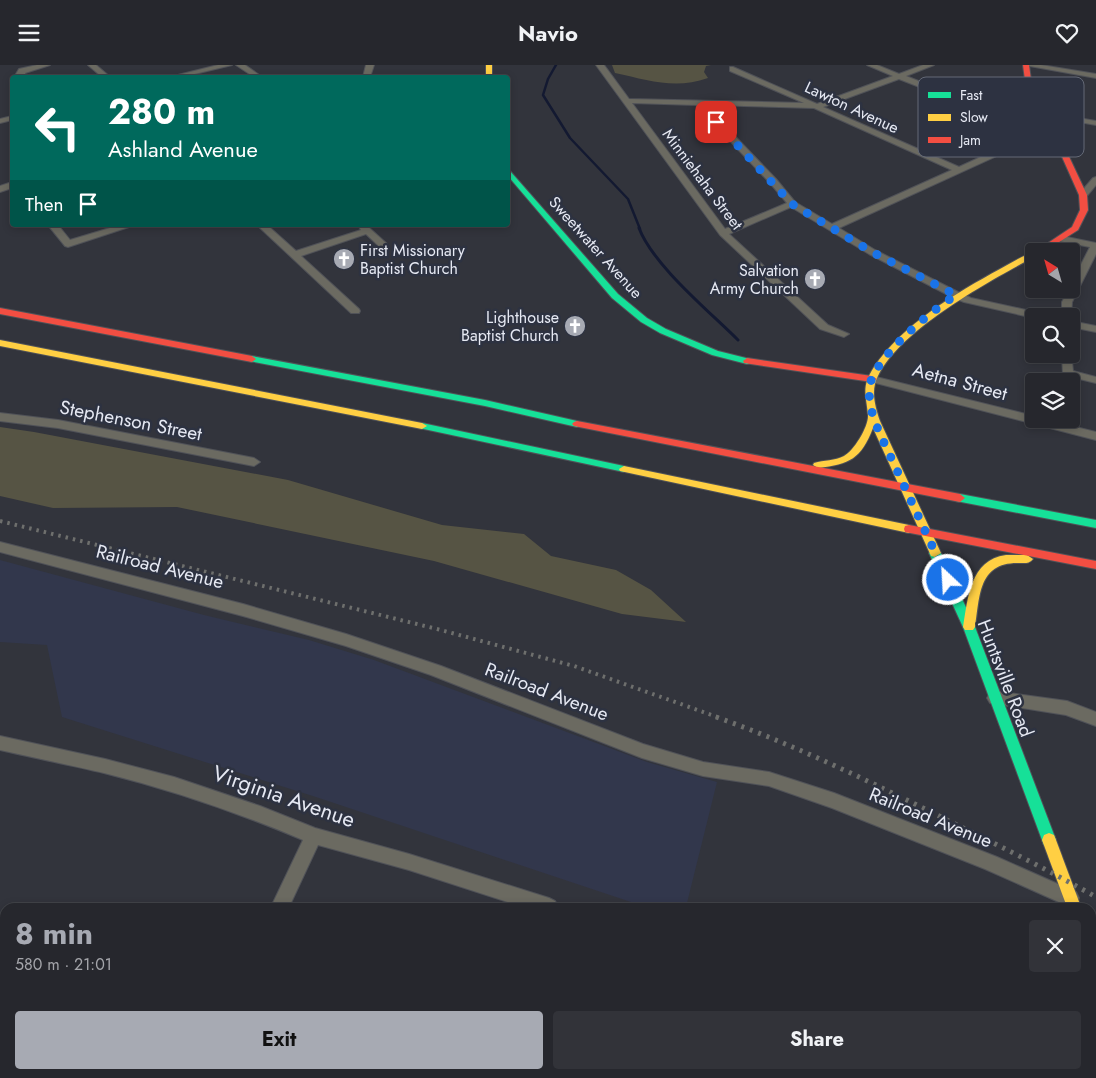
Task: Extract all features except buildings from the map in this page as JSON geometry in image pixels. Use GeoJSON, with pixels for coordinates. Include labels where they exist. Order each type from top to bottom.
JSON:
{"type":"FeatureCollection","features":[{"type":"Feature","properties":{"kind":"main road"},"geometry":{"type":"LineString","coordinates":[[1055,243],[1076,228],[1084,210],[1083,195],[1065,157]]}},
{"type":"Feature","properties":{"kind":"main road","name":"Sweetwater Avenue"},"geometry":{"type":"LineString","coordinates":[[510,174],[615,296],[644,320],[663,331],[715,353],[750,362],[872,379]]}},
{"type":"Feature","properties":{"kind":"main road"},"geometry":{"type":"LineString","coordinates":[[872,379],[884,360],[906,335],[937,307],[1025,259]]}},
{"type":"Feature","properties":{"kind":"main road"},"geometry":{"type":"LineString","coordinates":[[0,311],[485,403],[582,425],[1096,524]]}},
{"type":"Feature","properties":{"kind":"main road"},"geometry":{"type":"LineString","coordinates":[[0,343],[151,375],[276,397],[430,428],[926,533],[1096,565]]}},
{"type":"Feature","properties":{"kind":"main road","name":"Huntsville Road"},"geometry":{"type":"LineString","coordinates":[[872,379],[870,396],[873,417],[969,627],[1072,903]]}},
{"type":"Feature","properties":{"kind":"main road"},"geometry":{"type":"LineString","coordinates":[[795,466],[832,464],[847,461],[859,453],[873,417]]}},
{"type":"Feature","properties":{"kind":"main road"},"geometry":{"type":"LineString","coordinates":[[969,627],[978,584],[984,570],[998,560],[1060,558]]}},
{"type":"Feature","properties":{"kind":"street"},"geometry":{"type":"LineString","coordinates":[[21,75],[22,71],[46,65]]}},
{"type":"Feature","properties":{"kind":"street"},"geometry":{"type":"LineString","coordinates":[[92,65],[104,75]]}},
{"type":"Feature","properties":{"kind":"street"},"geometry":{"type":"LineString","coordinates":[[183,75],[228,65]]}},
{"type":"Feature","properties":{"kind":"street"},"geometry":{"type":"LineString","coordinates":[[240,65],[255,75]]}},
{"type":"Feature","properties":{"kind":"street","name":"Minniehaha Street"},"geometry":{"type":"LineString","coordinates":[[600,65],[723,233],[824,327],[844,334]]}},
{"type":"Feature","properties":{"kind":"street"},"geometry":{"type":"LineString","coordinates":[[870,65],[918,85]]}},
{"type":"Feature","properties":{"kind":"street"},"geometry":{"type":"LineString","coordinates":[[626,101],[818,106],[930,65]]}},
{"type":"Feature","properties":{"kind":"street"},"geometry":{"type":"LineString","coordinates":[[1027,65],[1096,76]]}},
{"type":"Feature","properties":{"kind":"street","name":"Lawton Avenue"},"geometry":{"type":"LineString","coordinates":[[733,69],[918,152]]}},
{"type":"Feature","properties":{"kind":"street"},"geometry":{"type":"LineString","coordinates":[[698,103],[773,181],[792,204],[834,227],[872,252],[956,295],[968,300],[1025,313]]}},
{"type":"Feature","properties":{"kind":"street","name":"Lawton Avenue"},"geometry":{"type":"LineString","coordinates":[[929,157],[959,171]]}},
{"type":"Feature","properties":{"kind":"street"},"geometry":{"type":"LineString","coordinates":[[834,227],[989,157]]}},
{"type":"Feature","properties":{"kind":"street"},"geometry":{"type":"LineString","coordinates":[[1083,195],[1096,180]]}},
{"type":"Feature","properties":{"kind":"street"},"geometry":{"type":"LineString","coordinates":[[723,233],[792,204]]}},
{"type":"Feature","properties":{"kind":"street"},"geometry":{"type":"LineString","coordinates":[[55,227],[68,244],[123,227]]}},
{"type":"Feature","properties":{"kind":"street"},"geometry":{"type":"LineString","coordinates":[[264,227],[355,311]]}},
{"type":"Feature","properties":{"kind":"street"},"geometry":{"type":"LineString","coordinates":[[294,255],[364,228],[384,245]]}},
{"type":"Feature","properties":{"kind":"street"},"geometry":{"type":"LineString","coordinates":[[1062,239],[1095,246],[1067,302],[1067,308]]}},
{"type":"Feature","properties":{"kind":"street"},"geometry":{"type":"LineString","coordinates":[[1080,326],[1096,329]]}},
{"type":"Feature","properties":{"kind":"street"},"geometry":{"type":"LineString","coordinates":[[1067,363],[1067,373],[1096,380]]}},
{"type":"Feature","properties":{"kind":"street","name":"Aetna Street"},"geometry":{"type":"LineString","coordinates":[[872,379],[1096,436]]}},
{"type":"Feature","properties":{"kind":"street","name":"Stephenson Street"},"geometry":{"type":"LineString","coordinates":[[0,417],[58,424],[254,462]]}},
{"type":"Feature","properties":{"kind":"street","name":"Railroad Avenue"},"geometry":{"type":"LineString","coordinates":[[0,547],[244,610],[346,640],[436,670],[642,751],[703,769],[769,779],[834,801],[1072,903]]}},
{"type":"Feature","properties":{"kind":"street"},"geometry":{"type":"LineString","coordinates":[[995,698],[1067,708],[1096,719]]}},
{"type":"Feature","properties":{"kind":"street","name":"Virginia Avenue"},"geometry":{"type":"LineString","coordinates":[[0,743],[105,766],[174,785],[260,814],[314,836],[418,865],[537,903]]}},
{"type":"Feature","properties":{"kind":"street"},"geometry":{"type":"LineString","coordinates":[[282,903],[314,836]]}},
{"type":"Feature","properties":{"kind":"shaded area"},"geometry":{"type":"Polygon","coordinates":[[[612,65],[711,65],[706,66],[704,72],[708,78],[696,82],[673,84],[615,73],[612,65]]]}},
{"type":"Feature","properties":{"kind":"shaded area"},"geometry":{"type":"Polygon","coordinates":[[[0,427],[288,480],[442,525],[524,534],[551,556],[616,570],[651,590],[686,622],[622,614],[434,561],[177,507],[53,508],[0,496],[0,427]]]}},
{"type":"Feature","properties":{"kind":"shaded area"},"geometry":{"type":"Polygon","coordinates":[[[0,560],[204,615],[309,640],[374,660],[647,762],[717,782],[687,903],[634,903],[316,797],[62,717],[47,645],[0,642],[0,560]]]}},
{"type":"Feature","properties":{"kind":"waterway"},"geometry":{"type":"LineString","coordinates":[[556,65],[548,79],[543,95],[570,138],[628,199],[640,229]]}},
{"type":"Feature","properties":{"kind":"waterway"},"geometry":{"type":"LineString","coordinates":[[639,228],[656,257],[669,272],[738,340]]}},
{"type":"Feature","properties":{"kind":"railway"},"geometry":{"type":"LineString","coordinates":[[0,521],[437,629],[574,666],[720,718]]}},
{"type":"Feature","properties":{"kind":"railway"},"geometry":{"type":"LineString","coordinates":[[716,717],[777,740],[867,781],[1008,850],[1096,897]]}},
{"type":"Feature","properties":{"kind":"traffic: fast"},"geometry":{"type":"LineString","coordinates":[[510,174],[615,296],[644,320],[663,331],[715,353],[747,361]]}},
{"type":"Feature","properties":{"kind":"traffic: fast"},"geometry":{"type":"LineString","coordinates":[[252,359],[485,403],[577,424]]}},
{"type":"Feature","properties":{"kind":"traffic: fast"},"geometry":{"type":"LineString","coordinates":[[422,426],[624,469]]}},
{"type":"Feature","properties":{"kind":"traffic: fast"},"geometry":{"type":"LineString","coordinates":[[960,498],[1096,524]]}},
{"type":"Feature","properties":{"kind":"traffic: fast"},"geometry":{"type":"LineString","coordinates":[[935,553],[969,627],[1049,840]]}},
{"type":"Feature","properties":{"kind":"traffic: slow"},"geometry":{"type":"LineString","coordinates":[[489,65],[489,75]]}},
{"type":"Feature","properties":{"kind":"traffic: slow"},"geometry":{"type":"LineString","coordinates":[[935,553],[875,421],[869,398],[871,383],[878,368],[889,354],[928,318],[962,294],[1025,259]]}},
{"type":"Feature","properties":{"kind":"traffic: slow"},"geometry":{"type":"LineString","coordinates":[[0,343],[422,426]]}},
{"type":"Feature","properties":{"kind":"traffic: slow"},"geometry":{"type":"LineString","coordinates":[[818,465],[842,461],[856,453],[873,417]]}},
{"type":"Feature","properties":{"kind":"traffic: slow"},"geometry":{"type":"LineString","coordinates":[[624,469],[909,529]]}},
{"type":"Feature","properties":{"kind":"traffic: slow"},"geometry":{"type":"LineString","coordinates":[[969,627],[973,598],[979,578],[984,570],[1000,560],[1027,559]]}},
{"type":"Feature","properties":{"kind":"traffic: slow"},"geometry":{"type":"LineString","coordinates":[[1049,840],[1073,903]]}},
{"type":"Feature","properties":{"kind":"traffic: jam"},"geometry":{"type":"LineString","coordinates":[[1026,65],[1028,77]]}},
{"type":"Feature","properties":{"kind":"traffic: jam"},"geometry":{"type":"LineString","coordinates":[[1052,243],[1075,228],[1084,210],[1083,195],[1066,157]]}},
{"type":"Feature","properties":{"kind":"traffic: jam"},"geometry":{"type":"LineString","coordinates":[[0,311],[252,359]]}},
{"type":"Feature","properties":{"kind":"traffic: jam"},"geometry":{"type":"LineString","coordinates":[[747,361],[872,379]]}},
{"type":"Feature","properties":{"kind":"traffic: jam"},"geometry":{"type":"LineString","coordinates":[[577,424],[960,498]]}},
{"type":"Feature","properties":{"kind":"traffic: jam"},"geometry":{"type":"LineString","coordinates":[[909,529],[1096,565]]}},
{"type":"Feature","properties":{"kind":"place","name":"First Missionary Baptist Church"},"geometry":{"type":"Point","coordinates":[344,259]}},
{"type":"Feature","properties":{"kind":"place","name":"Salvation Army Church"},"geometry":{"type":"Point","coordinates":[815,279]}},
{"type":"Feature","properties":{"kind":"place","name":"Lighthouse Baptist Church"},"geometry":{"type":"Point","coordinates":[575,326]}},
{"type":"Feature","properties":{"kind":"route"},"geometry":{"type":"LineString","coordinates":[[716,122],[773,181],[792,204],[834,227],[872,252],[956,295],[937,307],[906,335],[884,360],[872,379],[870,396],[873,417],[880,434],[948,580]]}}]}
